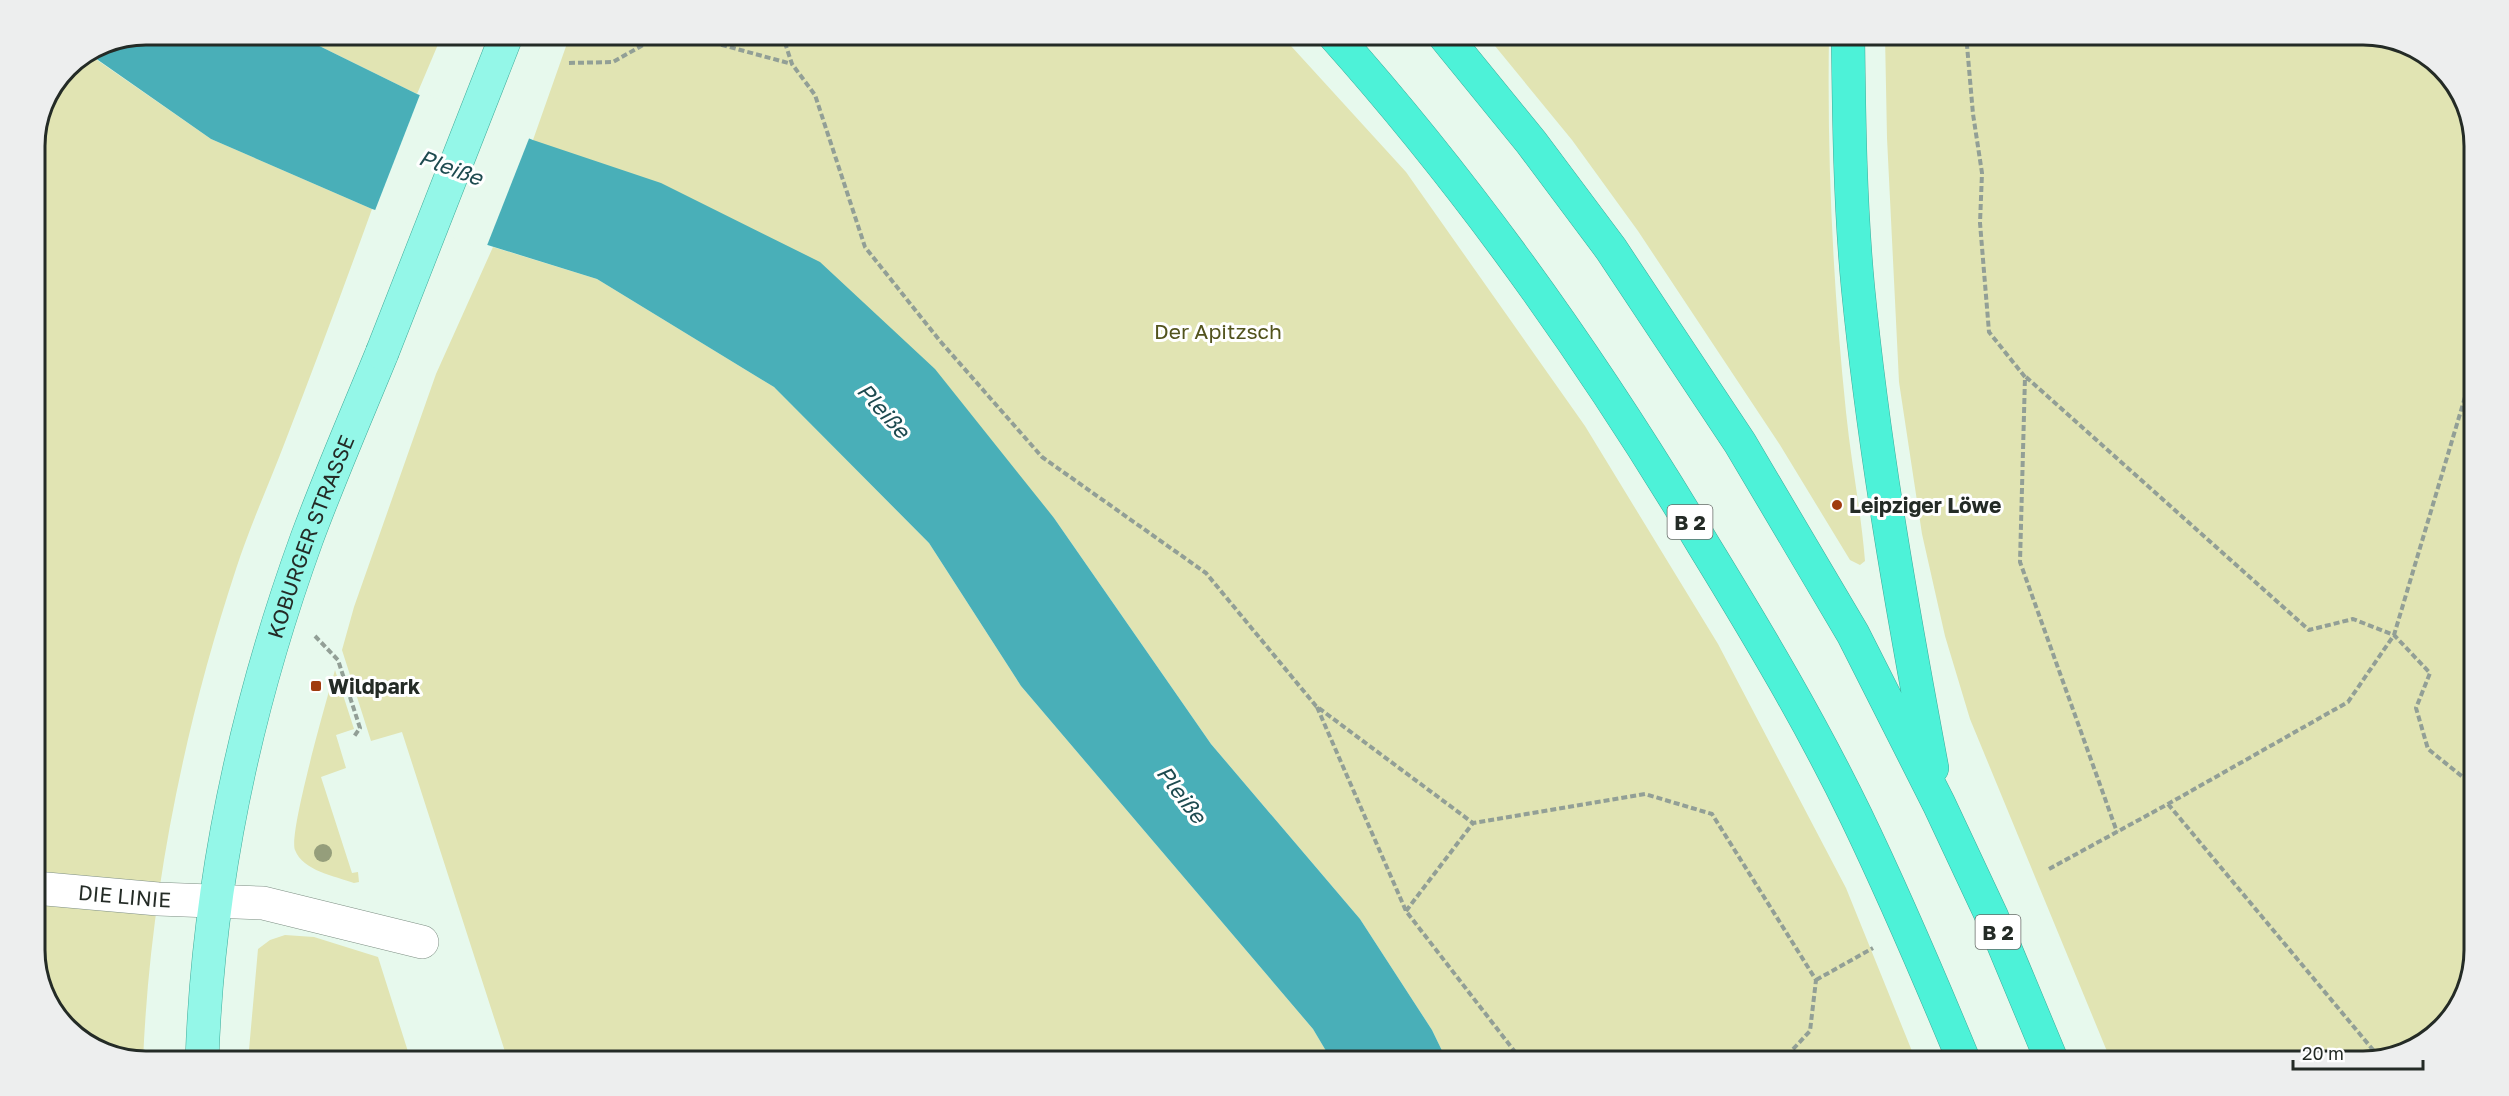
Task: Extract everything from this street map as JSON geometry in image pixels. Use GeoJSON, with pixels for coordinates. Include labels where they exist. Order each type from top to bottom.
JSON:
{"type":"FeatureCollection","features":[{"type":"Feature","properties":{"kind":"highway","name":"B 2"},"geometry":{"type":"LineString","coordinates":[[1343,45],[1381,87],[1456,181],[1533,284],[1646,448],[1775,664],[1856,815],[1928,972],[1960,1051]]}},
{"type":"Feature","properties":{"kind":"highway","name":"B 2"},"geometry":{"type":"LineString","coordinates":[[1452,45],[1531,142],[1611,249],[1740,443],[1853,633],[1939,804],[1992,917],[2047,1051]]}},
{"type":"Feature","properties":{"kind":"highway"},"geometry":{"type":"LineString","coordinates":[[1848,45],[1849,111],[1858,286],[1868,377],[1898,586],[1939,804]]}},
{"type":"Feature","properties":{"kind":"main road","name":"KOBURGER STRASSE"},"geometry":{"type":"LineString","coordinates":[[202,1051],[205,992],[214,901],[244,751],[284,606],[312,527],[503,45]]}},
{"type":"Feature","properties":{"kind":"lane","name":"DIE LINIE"},"geometry":{"type":"LineString","coordinates":[[45,889],[158,899],[263,903],[422,942]]}},
{"type":"Feature","properties":{"kind":"path"},"geometry":{"type":"LineString","coordinates":[[569,63],[613,62],[643,45]]}},
{"type":"Feature","properties":{"kind":"path"},"geometry":{"type":"LineString","coordinates":[[722,45],[792,64]]}},
{"type":"Feature","properties":{"kind":"path"},"geometry":{"type":"LineString","coordinates":[[786,45],[792,64],[815,95],[865,247],[940,341],[1042,457],[1206,573],[1316,706],[1473,823]]}},
{"type":"Feature","properties":{"kind":"path"},"geometry":{"type":"LineString","coordinates":[[1967,45],[1973,114],[1982,173],[1980,223],[1989,332],[2025,377],[2309,630],[2353,619],[2394,635],[2430,673],[2416,708],[2428,749],[2464,778]]}},
{"type":"Feature","properties":{"kind":"path"},"geometry":{"type":"LineString","coordinates":[[2025,377],[2020,562],[2117,832]]}},
{"type":"Feature","properties":{"kind":"path"},"geometry":{"type":"LineString","coordinates":[[2049,869],[2348,702],[2394,635],[2464,400]]}},
{"type":"Feature","properties":{"kind":"path"},"geometry":{"type":"LineString","coordinates":[[284,606],[327,646],[338,660],[360,728],[353,738]]}},
{"type":"Feature","properties":{"kind":"path"},"geometry":{"type":"LineString","coordinates":[[1316,706],[1406,911],[1514,1051]]}},
{"type":"Feature","properties":{"kind":"path"},"geometry":{"type":"LineString","coordinates":[[1406,911],[1473,823],[1646,794],[1712,814],[1816,980],[1810,1031],[1792,1051]]}},
{"type":"Feature","properties":{"kind":"path"},"geometry":{"type":"LineString","coordinates":[[2168,804],[2373,1050]]}},
{"type":"Feature","properties":{"kind":"path"},"geometry":{"type":"LineString","coordinates":[[1816,980],[1875,947]]}},
{"type":"Feature","properties":{"kind":"green space"},"geometry":{"type":"Polygon","coordinates":[[[317,45],[438,45],[417,94],[317,45]]]}},
{"type":"Feature","properties":{"kind":"green space","name":"Der Apitzsch"},"geometry":{"type":"Polygon","coordinates":[[[566,45],[1290,45],[1406,172],[1585,426],[1718,644],[1846,888],[1912,1051],[1442,1051],[1432,1030],[1360,919],[1211,744],[1054,518],[533,140],[566,45]]]}},
{"type":"Feature","properties":{"kind":"green space"},"geometry":{"type":"Polygon","coordinates":[[[1494,45],[1829,45],[1830,176],[1834,271],[1846,412],[1865,561],[1860,565],[1850,560],[1780,445],[1638,231],[1572,140],[1494,45]]]}},
{"type":"Feature","properties":{"kind":"green space"},"geometry":{"type":"Polygon","coordinates":[[[1885,45],[2363,45],[2383,47],[2414,58],[2439,79],[2454,101],[2464,139],[2464,950],[2462,970],[2447,1006],[2430,1026],[2408,1041],[2389,1048],[2363,1051],[2107,1051],[1970,719],[1945,636],[1922,534],[1899,382],[1887,138],[1885,45]]]}},
{"type":"Feature","properties":{"kind":"green space"},"geometry":{"type":"Polygon","coordinates":[[[95,58],[211,139],[372,209],[241,553],[217,629],[186,750],[173,812],[153,936],[144,1051],[126,1049],[107,1043],[84,1030],[66,1012],[50,983],[45,957],[45,139],[48,120],[55,101],[66,84],[95,58]]]}},
{"type":"Feature","properties":{"kind":"green space"},"geometry":{"type":"Polygon","coordinates":[[[493,247],[597,279],[774,387],[929,543],[1021,686],[1313,1029],[1326,1051],[505,1051],[402,732],[371,741],[342,650],[354,607],[436,374],[493,247]]]}},
{"type":"Feature","properties":{"kind":"green space"},"geometry":{"type":"Polygon","coordinates":[[[335,670],[354,729],[336,735],[346,768],[321,777],[352,873],[358,872],[359,882],[354,883],[329,875],[305,863],[295,850],[294,839],[317,734],[335,670]]]}},
{"type":"Feature","properties":{"kind":"green space"},"geometry":{"type":"Polygon","coordinates":[[[285,935],[314,937],[378,957],[408,1051],[249,1051],[258,949],[270,940],[285,935]]]}},
{"type":"Feature","properties":{"kind":"water","name":"Pleiße"},"geometry":{"type":"Polygon","coordinates":[[[146,45],[317,45],[417,94],[533,140],[661,183],[820,262],[935,369],[1054,518],[1211,744],[1360,919],[1432,1030],[1442,1051],[1326,1051],[1313,1029],[1021,686],[929,543],[774,387],[597,279],[372,209],[211,139],[95,58],[113,50],[146,45]]]}},
{"type":"Feature","properties":{"kind":"pier"},"geometry":{"type":"Polygon","coordinates":[[[421,92],[530,136],[486,248],[374,213],[421,92]]]}},
{"type":"Feature","properties":{"kind":"place","name":"Leipziger Löwe"},"geometry":{"type":"Point","coordinates":[1837,505]}},
{"type":"Feature","properties":{"kind":"place","name":"Wildpark"},"geometry":{"type":"Point","coordinates":[316,686]}}]}
